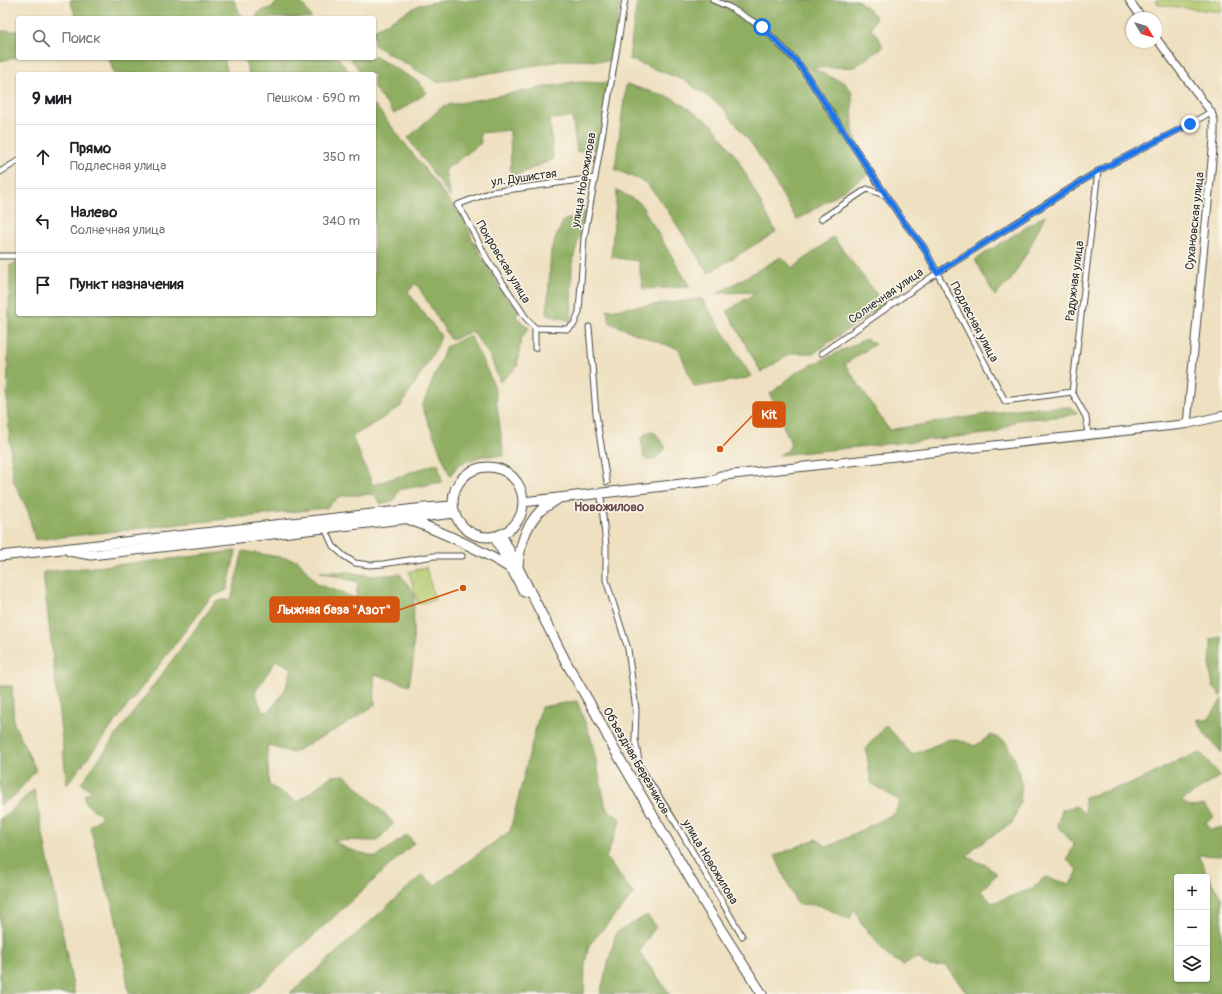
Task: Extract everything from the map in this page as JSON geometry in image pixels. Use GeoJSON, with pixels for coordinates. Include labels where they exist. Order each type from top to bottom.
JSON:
{"type":"FeatureCollection","features":[{"type":"Feature","properties":{"kind":"highway"},"geometry":{"type":"LineString","coordinates":[[492,468],[508,474],[516,482],[523,500],[522,509],[518,520],[511,528],[498,535],[479,536],[468,531],[460,523],[454,510],[456,490],[461,480],[470,473],[480,469],[492,468]]}},
{"type":"Feature","properties":{"kind":"highway"},"geometry":{"type":"LineString","coordinates":[[523,500],[561,498],[717,480],[720,476]]}},
{"type":"Feature","properties":{"kind":"highway"},"geometry":{"type":"LineString","coordinates":[[523,500],[720,476]]}},
{"type":"Feature","properties":{"kind":"highway"},"geometry":{"type":"LineString","coordinates":[[407,518],[445,533],[515,567],[527,528],[540,511],[561,498]]}},
{"type":"Feature","properties":{"kind":"highway"},"geometry":{"type":"LineString","coordinates":[[0,556],[418,509],[454,510]]}},
{"type":"Feature","properties":{"kind":"highway"},"geometry":{"type":"LineString","coordinates":[[60,549],[91,555],[407,518],[454,510]]}},
{"type":"Feature","properties":{"kind":"highway","name":"Объездная Березников"},"geometry":{"type":"LineString","coordinates":[[498,535],[613,747],[706,906],[762,994]]}},
{"type":"Feature","properties":{"kind":"highway","name":"Объездная Березников"},"geometry":{"type":"LineString","coordinates":[[515,567],[618,766],[692,894],[756,994]]}},
{"type":"Feature","properties":{"kind":"main road"},"geometry":{"type":"LineString","coordinates":[[720,476],[1088,436],[1187,424],[1222,416]]}},
{"type":"Feature","properties":{"kind":"street","name":"улица Новожилова"},"geometry":{"type":"LineString","coordinates":[[535,328],[568,329],[574,324],[578,312],[584,238],[625,0]]}},
{"type":"Feature","properties":{"kind":"street","name":"Подлесная улица"},"geometry":{"type":"LineString","coordinates":[[713,0],[729,7],[762,27],[799,64],[903,221],[923,246],[1005,401],[1072,392]]}},
{"type":"Feature","properties":{"kind":"street"},"geometry":{"type":"LineString","coordinates":[[1129,0],[1138,12]]}},
{"type":"Feature","properties":{"kind":"street","name":"Сухановская улица"},"geometry":{"type":"LineString","coordinates":[[1162,46],[1211,112],[1214,121],[1214,139],[1187,424]]}},
{"type":"Feature","properties":{"kind":"street","name":"Солнечная улица"},"geometry":{"type":"LineString","coordinates":[[822,353],[937,273],[1098,171],[1211,112]]}},
{"type":"Feature","properties":{"kind":"street"},"geometry":{"type":"LineString","coordinates":[[0,172],[16,162]]}},
{"type":"Feature","properties":{"kind":"street","name":"Радужная улица"},"geometry":{"type":"LineString","coordinates":[[1072,392],[1098,171]]}},
{"type":"Feature","properties":{"kind":"street","name":"ул. Душистая"},"geometry":{"type":"LineString","coordinates":[[457,205],[491,192],[595,178]]}},
{"type":"Feature","properties":{"kind":"street"},"geometry":{"type":"LineString","coordinates":[[821,219],[867,189],[887,196]]}},
{"type":"Feature","properties":{"kind":"street","name":"Покровская улица"},"geometry":{"type":"LineString","coordinates":[[457,205],[465,216],[487,259],[526,318],[535,328]]}},
{"type":"Feature","properties":{"kind":"street"},"geometry":{"type":"LineString","coordinates":[[0,256],[16,256]]}},
{"type":"Feature","properties":{"kind":"street"},"geometry":{"type":"LineString","coordinates":[[535,328],[535,348]]}},
{"type":"Feature","properties":{"kind":"street"},"geometry":{"type":"LineString","coordinates":[[589,328],[596,414],[607,482]]}},
{"type":"Feature","properties":{"kind":"street"},"geometry":{"type":"LineString","coordinates":[[1072,392],[1086,417],[1088,436]]}},
{"type":"Feature","properties":{"kind":"street","name":"улица Новожилова"},"geometry":{"type":"LineString","coordinates":[[601,497],[606,546],[606,580],[628,649],[636,710],[635,739],[640,767],[681,832],[742,936]]}},
{"type":"Feature","properties":{"kind":"street"},"geometry":{"type":"LineString","coordinates":[[325,528],[332,546],[355,563],[370,565],[434,556],[462,556]]}},
{"type":"Feature","properties":{"kind":"green space"},"geometry":{"type":"Polygon","coordinates":[[[70,0],[234,0],[241,16],[75,16],[70,0]]]}},
{"type":"Feature","properties":{"kind":"green space"},"geometry":{"type":"Polygon","coordinates":[[[279,0],[298,0],[305,7],[310,16],[257,16],[258,13],[272,7],[279,0]]]}},
{"type":"Feature","properties":{"kind":"green space"},"geometry":{"type":"Polygon","coordinates":[[[447,0],[620,0],[613,61],[566,60],[437,82],[376,46],[376,29],[419,5],[447,0]]]}},
{"type":"Feature","properties":{"kind":"green space"},"geometry":{"type":"Polygon","coordinates":[[[637,0],[858,0],[876,16],[871,29],[878,36],[883,47],[855,67],[811,68],[845,83],[852,93],[853,132],[864,157],[869,174],[797,220],[754,147],[723,108],[686,81],[629,59],[637,0]]]}},
{"type":"Feature","properties":{"kind":"green space"},"geometry":{"type":"Polygon","coordinates":[[[1155,0],[1222,0],[1222,12],[1159,5],[1155,0]]]}},
{"type":"Feature","properties":{"kind":"green space"},"geometry":{"type":"Polygon","coordinates":[[[0,31],[16,31],[16,57],[0,61],[0,31]]]}},
{"type":"Feature","properties":{"kind":"green space"},"geometry":{"type":"Polygon","coordinates":[[[376,57],[419,82],[427,93],[394,114],[376,91],[376,72],[360,72],[352,60],[376,60],[376,57]]]}},
{"type":"Feature","properties":{"kind":"green space"},"geometry":{"type":"Polygon","coordinates":[[[110,60],[224,60],[228,72],[113,72],[110,60]]]}},
{"type":"Feature","properties":{"kind":"green space"},"geometry":{"type":"Polygon","coordinates":[[[245,60],[340,60],[349,72],[248,72],[245,60]]]}},
{"type":"Feature","properties":{"kind":"green space"},"geometry":{"type":"Polygon","coordinates":[[[573,82],[609,83],[603,147],[577,152],[572,117],[550,119],[553,159],[511,178],[510,130],[480,133],[481,143],[445,170],[450,197],[408,138],[443,106],[573,82]]]}},
{"type":"Feature","properties":{"kind":"green space"},"geometry":{"type":"Polygon","coordinates":[[[626,84],[674,99],[713,125],[737,158],[776,232],[708,273],[662,202],[646,183],[615,169],[626,84]]]}},
{"type":"Feature","properties":{"kind":"green space"},"geometry":{"type":"Polygon","coordinates":[[[376,107],[466,222],[472,239],[507,300],[520,308],[516,317],[529,328],[521,339],[517,367],[500,382],[490,356],[472,331],[451,340],[416,283],[408,292],[441,336],[436,349],[400,407],[352,437],[373,485],[438,463],[442,482],[399,490],[393,501],[381,504],[374,494],[340,496],[326,508],[35,540],[28,511],[13,480],[7,406],[10,265],[16,263],[16,316],[376,316],[376,107]]]}},
{"type":"Feature","properties":{"kind":"green space"},"geometry":{"type":"Polygon","coordinates":[[[617,190],[640,203],[690,287],[643,289],[638,261],[611,257],[617,190]]]}},
{"type":"Feature","properties":{"kind":"green space"},"geometry":{"type":"Polygon","coordinates":[[[586,211],[572,264],[571,321],[547,315],[551,250],[563,221],[586,211]]]}},
{"type":"Feature","properties":{"kind":"green space"},"geometry":{"type":"Polygon","coordinates":[[[1045,215],[1029,249],[1011,280],[995,296],[975,260],[1045,215]]]}},
{"type":"Feature","properties":{"kind":"green space"},"geometry":{"type":"Polygon","coordinates":[[[833,237],[884,304],[814,353],[792,353],[761,372],[727,311],[757,292],[718,293],[781,257],[793,268],[833,237]]]}},
{"type":"Feature","properties":{"kind":"green space"},"geometry":{"type":"Polygon","coordinates":[[[702,299],[751,376],[744,379],[694,387],[679,349],[649,339],[610,323],[607,310],[702,299]]]}},
{"type":"Feature","properties":{"kind":"green space"},"geometry":{"type":"Polygon","coordinates":[[[470,335],[494,385],[504,456],[482,456],[459,464],[450,476],[422,407],[446,347],[470,335]]]}},
{"type":"Feature","properties":{"kind":"green space"},"geometry":{"type":"Polygon","coordinates":[[[866,339],[875,344],[845,364],[889,430],[1025,408],[1070,407],[1078,413],[1066,416],[1017,420],[996,433],[779,455],[788,450],[791,444],[770,394],[797,372],[866,339]]]}},
{"type":"Feature","properties":{"kind":"green space"},"geometry":{"type":"Polygon","coordinates":[[[651,431],[656,434],[666,448],[656,458],[647,460],[644,458],[641,438],[651,431]]]}},
{"type":"Feature","properties":{"kind":"green space"},"geometry":{"type":"Polygon","coordinates":[[[236,551],[227,590],[211,597],[67,785],[43,572],[236,551]]]}},
{"type":"Feature","properties":{"kind":"green space"},"geometry":{"type":"Polygon","coordinates":[[[243,551],[298,560],[317,584],[356,598],[358,582],[320,572],[348,572],[373,576],[400,574],[414,593],[413,661],[409,685],[374,674],[375,705],[346,724],[292,753],[267,745],[269,785],[298,802],[331,776],[345,775],[394,823],[377,841],[333,840],[347,849],[376,857],[407,835],[414,843],[250,994],[129,994],[123,954],[112,901],[107,891],[90,827],[102,816],[86,804],[84,795],[92,791],[81,783],[216,601],[231,599],[243,551]],[[276,660],[255,692],[262,710],[269,712],[285,690],[292,668],[276,660]]]}},
{"type":"Feature","properties":{"kind":"green space"},"geometry":{"type":"Polygon","coordinates":[[[426,567],[435,600],[418,604],[409,572],[426,567]]]}},
{"type":"Feature","properties":{"kind":"green space"},"geometry":{"type":"Polygon","coordinates":[[[1222,637],[1222,697],[1213,687],[1210,671],[1211,639],[1222,637]]]}},
{"type":"Feature","properties":{"kind":"green space"},"geometry":{"type":"Polygon","coordinates":[[[0,686],[12,686],[14,724],[36,770],[15,795],[0,805],[0,686]]]}},
{"type":"Feature","properties":{"kind":"green space"},"geometry":{"type":"Polygon","coordinates":[[[1222,699],[1222,753],[1205,734],[1197,719],[1208,720],[1222,699]]]}},
{"type":"Feature","properties":{"kind":"green space"},"geometry":{"type":"Polygon","coordinates":[[[577,701],[591,738],[606,808],[621,819],[606,858],[634,894],[589,945],[585,964],[584,994],[383,994],[378,990],[373,994],[290,994],[422,875],[435,885],[510,831],[541,707],[577,701]]]}},
{"type":"Feature","properties":{"kind":"green space"},"geometry":{"type":"Polygon","coordinates":[[[886,725],[912,755],[950,739],[975,746],[991,735],[1005,741],[1016,762],[1022,784],[1020,803],[1012,823],[975,847],[967,857],[986,865],[997,874],[981,891],[992,903],[1031,889],[1045,877],[1070,884],[1078,871],[1067,860],[1074,845],[1057,825],[1062,810],[1076,806],[1085,814],[1085,797],[1137,782],[1179,760],[1201,753],[1220,776],[1181,801],[1191,807],[1205,805],[1214,817],[1206,822],[1210,830],[1222,827],[1222,856],[1198,855],[1207,874],[1174,874],[1174,982],[1210,982],[1210,880],[1222,899],[1222,994],[967,994],[946,965],[934,967],[927,965],[921,961],[919,957],[903,965],[888,956],[862,924],[854,908],[850,919],[818,905],[797,904],[775,856],[816,839],[828,847],[895,813],[900,801],[871,783],[866,748],[886,725]]]}},
{"type":"Feature","properties":{"kind":"green space"},"geometry":{"type":"Polygon","coordinates":[[[34,789],[75,994],[0,994],[0,818],[3,818],[34,789]]]}},
{"type":"Feature","properties":{"kind":"green space"},"geometry":{"type":"Polygon","coordinates":[[[647,915],[656,926],[639,952],[670,994],[600,994],[616,933],[647,915]]]}},
{"type":"Feature","properties":{"kind":"place","name":"Kit"},"geometry":{"type":"Point","coordinates":[720,449]}},
{"type":"Feature","properties":{"kind":"place","name":"Лыжная база \"Азот\""},"geometry":{"type":"Point","coordinates":[463,588]}},
{"type":"Feature","properties":{"kind":"district","name":"Новожилово"},"geometry":{"type":"Point","coordinates":[609,507]}},
{"type":"Feature","properties":{"kind":"route"},"geometry":{"type":"LineString","coordinates":[[762,27],[799,64],[903,221],[923,246],[937,273],[1098,171],[1190,124]]}}]}
